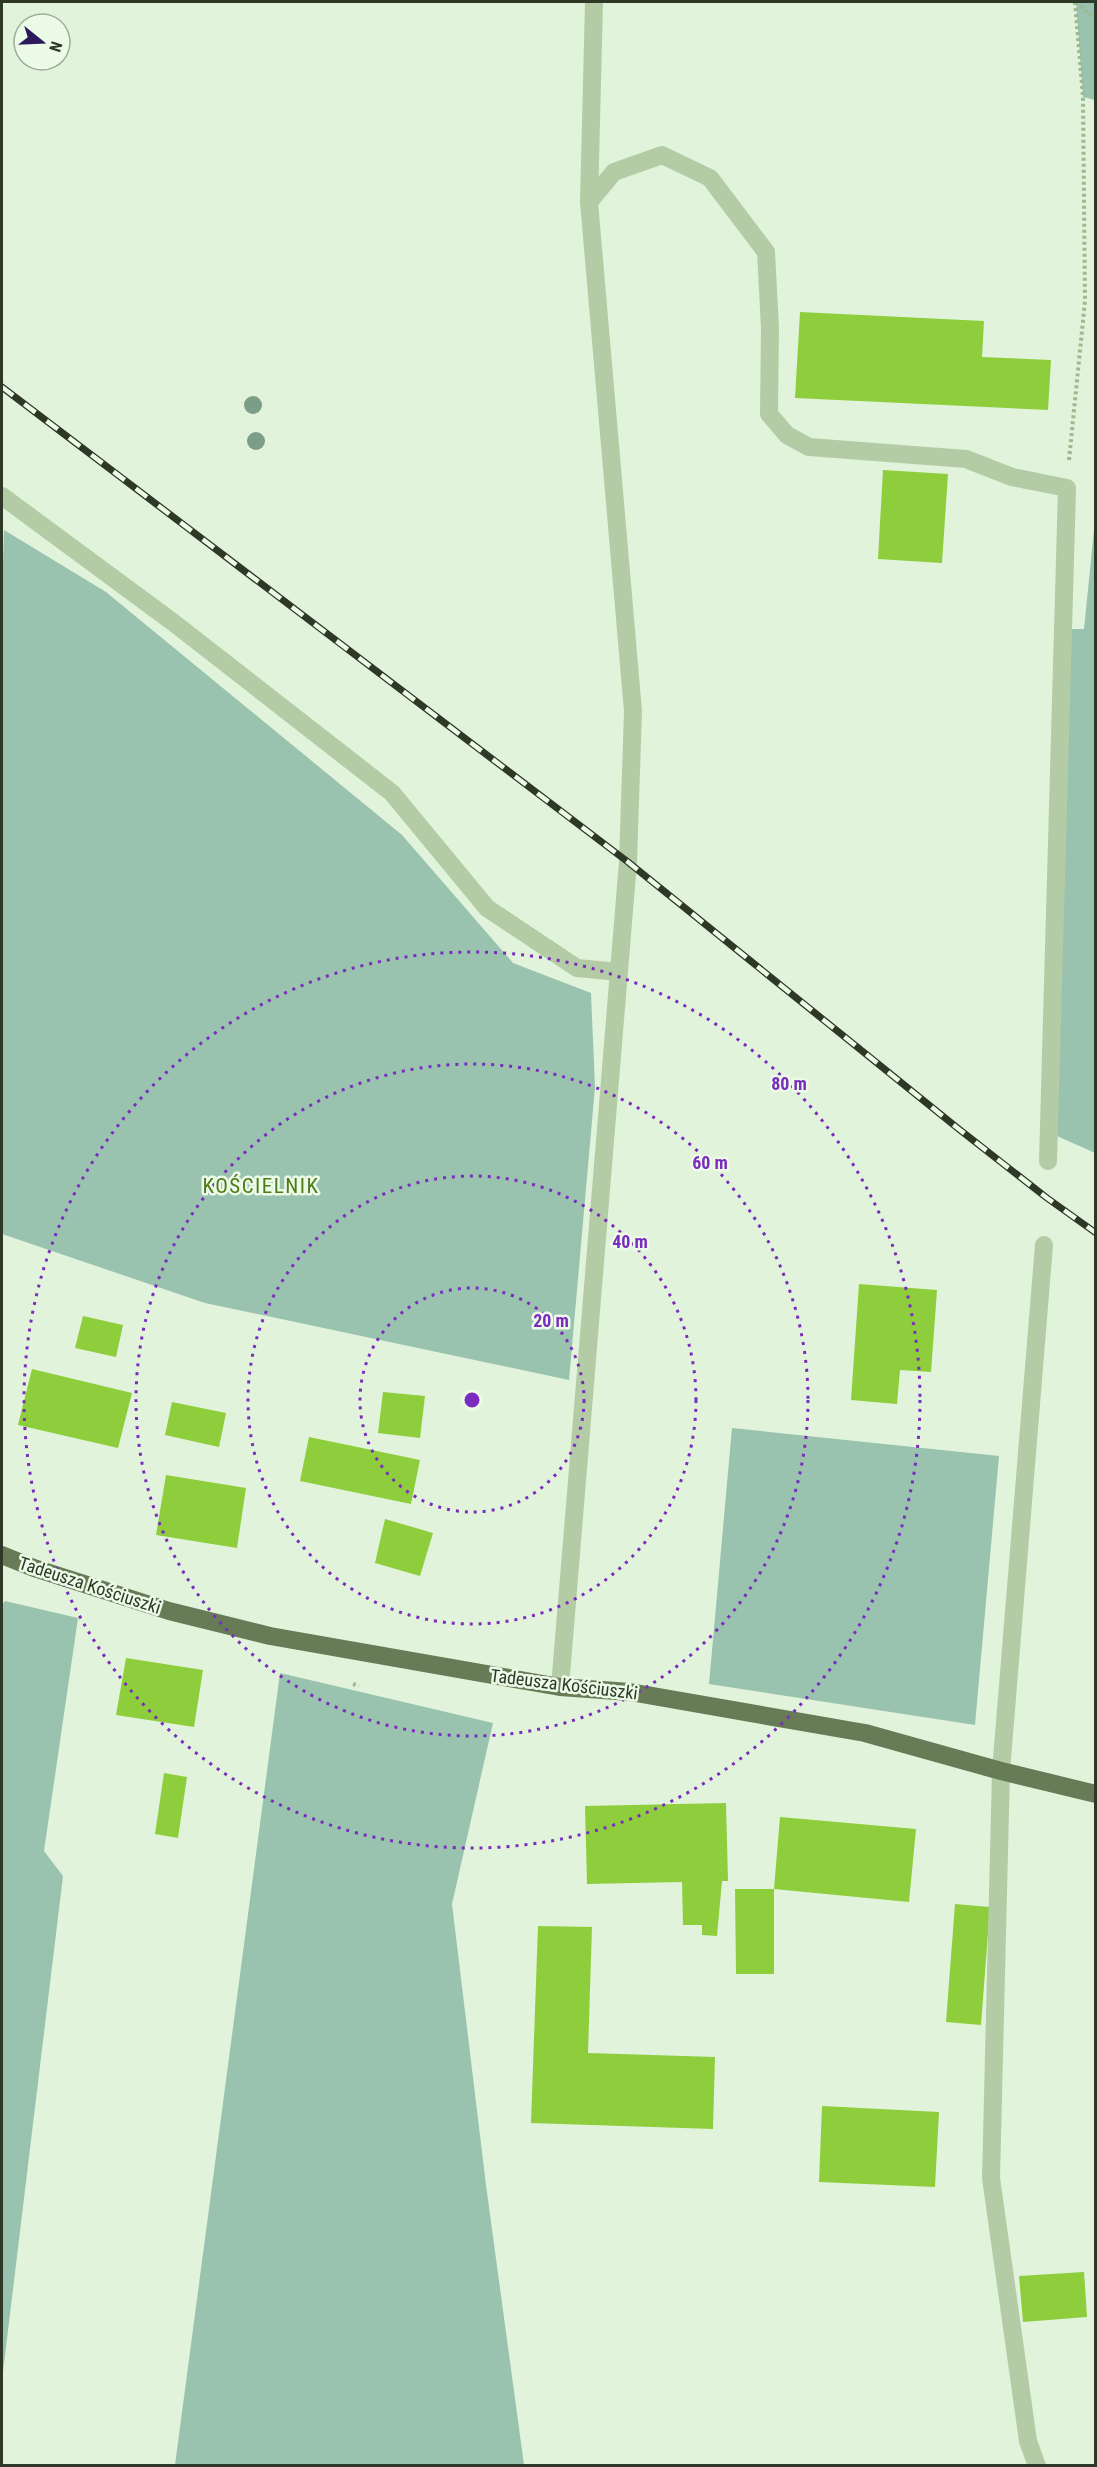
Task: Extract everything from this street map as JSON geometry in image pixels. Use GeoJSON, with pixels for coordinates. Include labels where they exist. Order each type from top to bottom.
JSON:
{"type":"FeatureCollection","features":[{"type":"Feature","properties":{"kind":"main road","name":"Tadeusza Kościuszki"},"geometry":{"type":"LineString","coordinates":[[2,1555],[34,1568],[169,1611],[270,1636],[560,1687],[630,1692],[865,1733],[1001,1771],[1095,1794]]}},
{"type":"Feature","properties":{"kind":"street"},"geometry":{"type":"LineString","coordinates":[[560,1687],[628,862],[633,711],[590,202],[594,2]]}},
{"type":"Feature","properties":{"kind":"street"},"geometry":{"type":"LineString","coordinates":[[590,202],[615,172],[662,155],[710,178],[766,252],[770,328],[769,414],[787,435],[809,447],[966,459],[1012,477],[1066,488],[1048,1161]]}},
{"type":"Feature","properties":{"kind":"street"},"geometry":{"type":"LineString","coordinates":[[2,496],[174,623],[392,793],[487,908],[577,968],[619,972]]}},
{"type":"Feature","properties":{"kind":"street"},"geometry":{"type":"LineString","coordinates":[[1037,2466],[1028,2441],[991,2178],[1001,1771],[1044,1245]]}},
{"type":"Feature","properties":{"kind":"path"},"geometry":{"type":"LineString","coordinates":[[1075,2],[1095,20]]}},
{"type":"Feature","properties":{"kind":"path"},"geometry":{"type":"LineString","coordinates":[[1066,488],[1085,301],[1083,97],[1075,2]]}},
{"type":"Feature","properties":{"kind":"path"},"geometry":{"type":"LineString","coordinates":[[353,1684],[359,1686]]}},
{"type":"Feature","properties":{"kind":"green space"},"geometry":{"type":"Polygon","coordinates":[[[1076,2],[1095,2],[1095,100],[1083,97],[1076,2]]]}},
{"type":"Feature","properties":{"kind":"green space"},"geometry":{"type":"Polygon","coordinates":[[[1095,520],[1095,1153],[1048,1132],[1063,629],[1084,629],[1095,520]]]}},
{"type":"Feature","properties":{"kind":"green space"},"geometry":{"type":"Polygon","coordinates":[[[4,530],[106,592],[402,835],[513,963],[591,993],[595,1087],[569,1380],[205,1303],[2,1234],[2,592],[4,530]]]}},
{"type":"Feature","properties":{"kind":"green space"},"geometry":{"type":"Polygon","coordinates":[[[732,1428],[999,1456],[975,1725],[709,1684],[732,1428]]]}},
{"type":"Feature","properties":{"kind":"green space"},"geometry":{"type":"Polygon","coordinates":[[[5,1601],[78,1618],[44,1851],[63,1876],[2,2380],[2,1605],[5,1601]]]}},
{"type":"Feature","properties":{"kind":"green space"},"geometry":{"type":"Polygon","coordinates":[[[280,1673],[493,1723],[452,1904],[486,2185],[524,2465],[175,2465],[280,1673]]]}},
{"type":"Feature","properties":{"kind":"building"},"geometry":{"type":"Polygon","coordinates":[[[800,312],[984,321],[982,357],[1051,360],[1048,410],[795,398],[800,312]]]}},
{"type":"Feature","properties":{"kind":"building"},"geometry":{"type":"Polygon","coordinates":[[[883,470],[948,474],[942,563],[878,559],[883,470]]]}},
{"type":"Feature","properties":{"kind":"building"},"geometry":{"type":"Polygon","coordinates":[[[859,1284],[937,1290],[931,1372],[900,1370],[897,1404],[851,1400],[859,1284]]]}},
{"type":"Feature","properties":{"kind":"building"},"geometry":{"type":"Polygon","coordinates":[[[83,1316],[123,1325],[116,1357],[75,1348],[83,1316]]]}},
{"type":"Feature","properties":{"kind":"building"},"geometry":{"type":"Polygon","coordinates":[[[32,1369],[132,1393],[118,1448],[18,1425],[32,1369]]]}},
{"type":"Feature","properties":{"kind":"building"},"geometry":{"type":"Polygon","coordinates":[[[383,1392],[425,1396],[420,1438],[378,1433],[383,1392]]]}},
{"type":"Feature","properties":{"kind":"building"},"geometry":{"type":"Polygon","coordinates":[[[172,1402],[226,1413],[219,1447],[165,1435],[172,1402]]]}},
{"type":"Feature","properties":{"kind":"building"},"geometry":{"type":"Polygon","coordinates":[[[309,1437],[420,1460],[411,1504],[300,1481],[309,1437]]]}},
{"type":"Feature","properties":{"kind":"building"},"geometry":{"type":"Polygon","coordinates":[[[166,1475],[246,1488],[237,1548],[156,1535],[166,1475]]]}},
{"type":"Feature","properties":{"kind":"building"},"geometry":{"type":"Polygon","coordinates":[[[385,1519],[433,1533],[420,1576],[375,1563],[385,1519]]]}},
{"type":"Feature","properties":{"kind":"building"},"geometry":{"type":"Polygon","coordinates":[[[126,1658],[203,1670],[194,1727],[116,1715],[126,1658]]]}},
{"type":"Feature","properties":{"kind":"building"},"geometry":{"type":"Polygon","coordinates":[[[164,1773],[187,1777],[178,1838],[155,1834],[164,1773]]]}},
{"type":"Feature","properties":{"kind":"building"},"geometry":{"type":"Polygon","coordinates":[[[726,1803],[728,1881],[722,1881],[717,1936],[702,1935],[702,1925],[683,1925],[682,1882],[587,1884],[585,1806],[726,1803]]]}},
{"type":"Feature","properties":{"kind":"building"},"geometry":{"type":"Polygon","coordinates":[[[780,1817],[916,1829],[909,1902],[774,1889],[780,1817]]]}},
{"type":"Feature","properties":{"kind":"building"},"geometry":{"type":"Polygon","coordinates":[[[735,1889],[774,1889],[774,1974],[736,1974],[735,1889]]]}},
{"type":"Feature","properties":{"kind":"building"},"geometry":{"type":"Polygon","coordinates":[[[955,1904],[990,1907],[981,2025],[946,2022],[955,1904]]]}},
{"type":"Feature","properties":{"kind":"building"},"geometry":{"type":"Polygon","coordinates":[[[538,1926],[592,1927],[588,2053],[715,2057],[713,2129],[531,2123],[538,1926]]]}},
{"type":"Feature","properties":{"kind":"building"},"geometry":{"type":"Polygon","coordinates":[[[822,2106],[939,2112],[935,2187],[819,2182],[822,2106]]]}},
{"type":"Feature","properties":{"kind":"building"},"geometry":{"type":"Polygon","coordinates":[[[1084,2272],[1087,2317],[1023,2322],[1019,2276],[1084,2272]]]}},
{"type":"Feature","properties":{"kind":"railway"},"geometry":{"type":"LineString","coordinates":[[2,387],[628,862],[960,1130],[1096,1233]]}},
{"type":"Feature","properties":{"kind":"district","name":"KOŚCIELNIK"},"geometry":{"type":"Point","coordinates":[261,1186]}}]}
